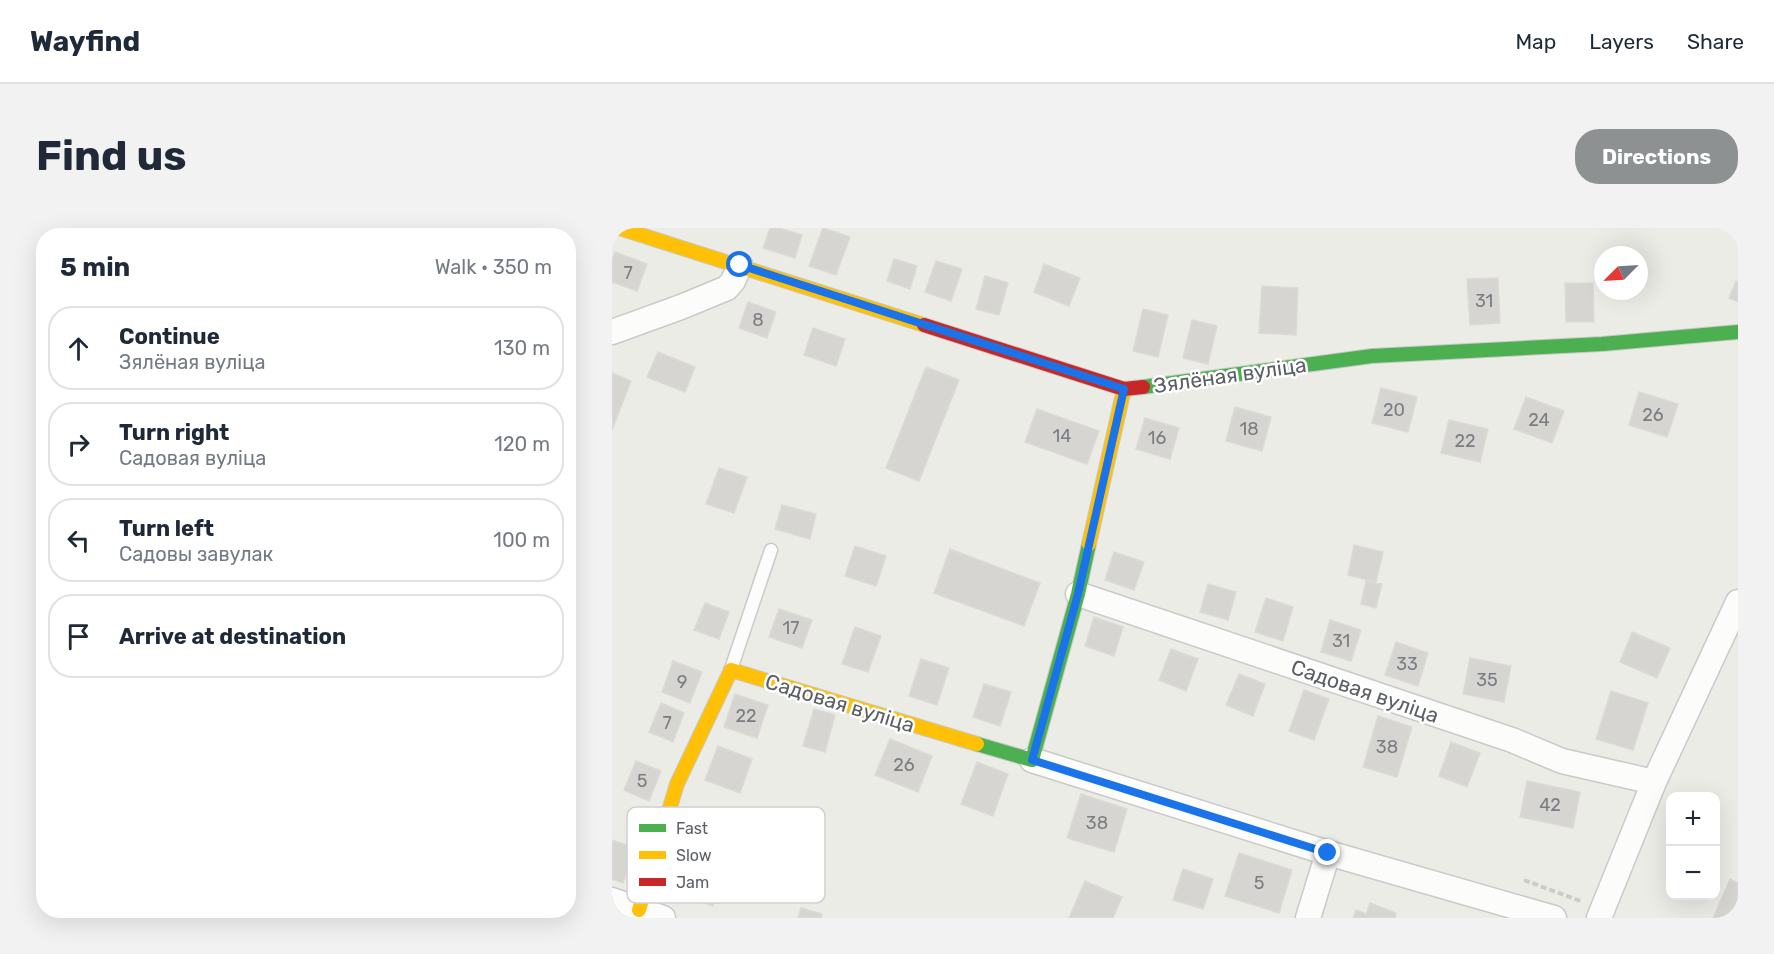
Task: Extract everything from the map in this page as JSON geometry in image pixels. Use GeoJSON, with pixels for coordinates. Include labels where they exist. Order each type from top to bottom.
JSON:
{"type":"FeatureCollection","features":[{"type":"Feature","properties":{"kind":"street","name":"Зялёная вуліца"},"geometry":{"type":"LineString","coordinates":[[619,228],[1124,389],[1372,356],[1602,344],[1738,332]]}},
{"type":"Feature","properties":{"kind":"street"},"geometry":{"type":"LineString","coordinates":[[612,332],[681,308],[726,288],[733,281],[740,265]]}},
{"type":"Feature","properties":{"kind":"street"},"geometry":{"type":"LineString","coordinates":[[1124,389],[1078,594],[1032,760],[1328,853],[1554,918]]}},
{"type":"Feature","properties":{"kind":"street","name":"Садовая вуліца"},"geometry":{"type":"LineString","coordinates":[[1078,594],[1512,740],[1562,760],[1654,782]]}},
{"type":"Feature","properties":{"kind":"street"},"geometry":{"type":"LineString","coordinates":[[1601,914],[1654,782],[1738,602]]}},
{"type":"Feature","properties":{"kind":"street"},"geometry":{"type":"LineString","coordinates":[[670,807],[677,784],[731,670]]}},
{"type":"Feature","properties":{"kind":"street","name":"Садовая вуліца"},"geometry":{"type":"LineString","coordinates":[[731,670],[1032,760]]}},
{"type":"Feature","properties":{"kind":"street"},"geometry":{"type":"LineString","coordinates":[[1308,918],[1328,853]]}},
{"type":"Feature","properties":{"kind":"street"},"geometry":{"type":"LineString","coordinates":[[612,900],[638,914],[663,918]]}},
{"type":"Feature","properties":{"kind":"lane"},"geometry":{"type":"LineString","coordinates":[[731,670],[771,550]]}},
{"type":"Feature","properties":{"kind":"path"},"geometry":{"type":"LineString","coordinates":[[1524,880],[1601,914]]}},
{"type":"Feature","properties":{"kind":"building"},"geometry":{"type":"Polygon","coordinates":[[[770,228],[779,228],[802,235],[795,258],[763,248],[770,228]]]}},
{"type":"Feature","properties":{"kind":"building"},"geometry":{"type":"Polygon","coordinates":[[[823,228],[850,237],[836,275],[809,266],[823,228]]]}},
{"type":"Feature","properties":{"kind":"building"},"geometry":{"type":"Polygon","coordinates":[[[615,252],[647,264],[637,291],[612,282],[612,260],[615,252]]]}},
{"type":"Feature","properties":{"kind":"building"},"geometry":{"type":"Polygon","coordinates":[[[894,259],[917,266],[910,289],[887,281],[894,259]]]}},
{"type":"Feature","properties":{"kind":"building"},"geometry":{"type":"Polygon","coordinates":[[[936,261],[962,269],[951,301],[925,292],[936,261]]]}},
{"type":"Feature","properties":{"kind":"building"},"geometry":{"type":"Polygon","coordinates":[[[1044,264],[1080,278],[1069,306],[1034,292],[1044,264]]]}},
{"type":"Feature","properties":{"kind":"building"},"geometry":{"type":"Polygon","coordinates":[[[985,276],[1008,283],[999,315],[976,309],[985,276]]]}},
{"type":"Feature","properties":{"kind":"building"},"geometry":{"type":"Polygon","coordinates":[[[1498,278],[1500,323],[1470,325],[1467,279],[1498,278]]]}},
{"type":"Feature","properties":{"kind":"building"},"geometry":{"type":"Polygon","coordinates":[[[1736,281],[1738,282],[1738,302],[1729,298],[1736,281]]]}},
{"type":"Feature","properties":{"kind":"building"},"geometry":{"type":"Polygon","coordinates":[[[1565,283],[1593,283],[1594,322],[1566,322],[1565,283]]]}},
{"type":"Feature","properties":{"kind":"building"},"geometry":{"type":"Polygon","coordinates":[[[1262,286],[1298,288],[1296,335],[1259,333],[1262,286]]]}},
{"type":"Feature","properties":{"kind":"building"},"geometry":{"type":"Polygon","coordinates":[[[748,302],[776,312],[767,338],[739,328],[748,302]]]}},
{"type":"Feature","properties":{"kind":"building"},"geometry":{"type":"Polygon","coordinates":[[[1143,309],[1168,315],[1158,357],[1133,351],[1143,309]]]}},
{"type":"Feature","properties":{"kind":"building"},"geometry":{"type":"Polygon","coordinates":[[[1192,320],[1217,326],[1208,364],[1183,358],[1192,320]]]}},
{"type":"Feature","properties":{"kind":"building"},"geometry":{"type":"Polygon","coordinates":[[[813,328],[845,339],[836,366],[804,355],[813,328]]]}},
{"type":"Feature","properties":{"kind":"building"},"geometry":{"type":"Polygon","coordinates":[[[658,352],[695,367],[685,392],[647,377],[658,352]]]}},
{"type":"Feature","properties":{"kind":"building"},"geometry":{"type":"Polygon","coordinates":[[[926,367],[959,380],[919,481],[886,468],[926,367]]]}},
{"type":"Feature","properties":{"kind":"building"},"geometry":{"type":"Polygon","coordinates":[[[612,373],[631,381],[612,430],[612,373]]]}},
{"type":"Feature","properties":{"kind":"building"},"geometry":{"type":"Polygon","coordinates":[[[1381,388],[1417,397],[1408,432],[1372,423],[1381,388]]]}},
{"type":"Feature","properties":{"kind":"building"},"geometry":{"type":"Polygon","coordinates":[[[1639,392],[1678,404],[1667,437],[1629,425],[1639,392]]]}},
{"type":"Feature","properties":{"kind":"building"},"geometry":{"type":"Polygon","coordinates":[[[1526,397],[1564,411],[1552,443],[1514,429],[1526,397]]]}},
{"type":"Feature","properties":{"kind":"building"},"geometry":{"type":"Polygon","coordinates":[[[1235,407],[1271,417],[1262,451],[1226,441],[1235,407]]]}},
{"type":"Feature","properties":{"kind":"building"},"geometry":{"type":"Polygon","coordinates":[[[1037,409],[1099,431],[1087,464],[1025,442],[1037,409]]]}},
{"type":"Feature","properties":{"kind":"building"},"geometry":{"type":"Polygon","coordinates":[[[1145,418],[1179,428],[1170,459],[1136,449],[1145,418]]]}},
{"type":"Feature","properties":{"kind":"building"},"geometry":{"type":"Polygon","coordinates":[[[1449,420],[1488,429],[1480,462],[1441,453],[1449,420]]]}},
{"type":"Feature","properties":{"kind":"building"},"geometry":{"type":"Polygon","coordinates":[[[719,468],[747,477],[734,513],[706,504],[719,468]]]}},
{"type":"Feature","properties":{"kind":"building"},"geometry":{"type":"Polygon","coordinates":[[[782,505],[816,514],[810,539],[775,529],[782,505]]]}},
{"type":"Feature","properties":{"kind":"building"},"geometry":{"type":"Polygon","coordinates":[[[1354,545],[1383,552],[1376,582],[1348,575],[1354,545]]]}},
{"type":"Feature","properties":{"kind":"building"},"geometry":{"type":"Polygon","coordinates":[[[855,546],[886,556],[876,586],[845,576],[855,546]]]}},
{"type":"Feature","properties":{"kind":"building"},"geometry":{"type":"Polygon","coordinates":[[[950,549],[1040,583],[1024,626],[934,593],[950,549]]]}},
{"type":"Feature","properties":{"kind":"building"},"geometry":{"type":"Polygon","coordinates":[[[1114,552],[1144,562],[1134,590],[1105,580],[1114,552]]]}},
{"type":"Feature","properties":{"kind":"building"},"geometry":{"type":"Polygon","coordinates":[[[1366,581],[1382,584],[1376,608],[1361,604],[1366,581]]]}},
{"type":"Feature","properties":{"kind":"building"},"geometry":{"type":"Polygon","coordinates":[[[1208,584],[1236,592],[1228,620],[1200,612],[1208,584]]]}},
{"type":"Feature","properties":{"kind":"building"},"geometry":{"type":"Polygon","coordinates":[[[1266,598],[1293,607],[1283,641],[1255,632],[1266,598]]]}},
{"type":"Feature","properties":{"kind":"building"},"geometry":{"type":"Polygon","coordinates":[[[705,603],[729,612],[719,639],[694,630],[705,603]]]}},
{"type":"Feature","properties":{"kind":"building"},"geometry":{"type":"Polygon","coordinates":[[[779,609],[812,620],[802,648],[769,637],[779,609]]]}},
{"type":"Feature","properties":{"kind":"building"},"geometry":{"type":"Polygon","coordinates":[[[1094,617],[1123,627],[1114,656],[1085,646],[1094,617]]]}},
{"type":"Feature","properties":{"kind":"building"},"geometry":{"type":"Polygon","coordinates":[[[1330,620],[1361,630],[1351,661],[1321,652],[1330,620]]]}},
{"type":"Feature","properties":{"kind":"building"},"geometry":{"type":"Polygon","coordinates":[[[855,627],[881,636],[868,672],[842,664],[855,627]]]}},
{"type":"Feature","properties":{"kind":"building"},"geometry":{"type":"Polygon","coordinates":[[[1632,632],[1670,648],[1657,678],[1620,662],[1632,632]]]}},
{"type":"Feature","properties":{"kind":"building"},"geometry":{"type":"Polygon","coordinates":[[[1396,642],[1428,653],[1418,686],[1385,675],[1396,642]]]}},
{"type":"Feature","properties":{"kind":"building"},"geometry":{"type":"Polygon","coordinates":[[[1171,649],[1198,659],[1186,691],[1159,680],[1171,649]]]}},
{"type":"Feature","properties":{"kind":"building"},"geometry":{"type":"Polygon","coordinates":[[[1470,658],[1511,666],[1504,702],[1463,694],[1470,658]]]}},
{"type":"Feature","properties":{"kind":"building"},"geometry":{"type":"Polygon","coordinates":[[[921,659],[949,668],[937,705],[909,696],[921,659]]]}},
{"type":"Feature","properties":{"kind":"building"},"geometry":{"type":"Polygon","coordinates":[[[673,661],[702,672],[690,703],[662,692],[673,661]]]}},
{"type":"Feature","properties":{"kind":"building"},"geometry":{"type":"Polygon","coordinates":[[[1239,674],[1265,684],[1253,716],[1226,705],[1239,674]]]}},
{"type":"Feature","properties":{"kind":"building"},"geometry":{"type":"Polygon","coordinates":[[[984,684],[1011,692],[1000,726],[973,717],[984,684]]]}},
{"type":"Feature","properties":{"kind":"building"},"geometry":{"type":"Polygon","coordinates":[[[1304,690],[1329,699],[1314,740],[1289,731],[1304,690]]]}},
{"type":"Feature","properties":{"kind":"building"},"geometry":{"type":"Polygon","coordinates":[[[1611,691],[1648,703],[1633,750],[1596,739],[1611,691]]]}},
{"type":"Feature","properties":{"kind":"building"},"geometry":{"type":"Polygon","coordinates":[[[735,694],[768,705],[757,738],[724,727],[735,694]]]}},
{"type":"Feature","properties":{"kind":"building"},"geometry":{"type":"Polygon","coordinates":[[[661,703],[684,713],[673,742],[649,732],[661,703]]]}},
{"type":"Feature","properties":{"kind":"building"},"geometry":{"type":"Polygon","coordinates":[[[814,709],[835,715],[825,752],[803,746],[814,709]]]}},
{"type":"Feature","properties":{"kind":"building"},"geometry":{"type":"Polygon","coordinates":[[[1378,716],[1412,727],[1397,777],[1363,767],[1378,716]]]}},
{"type":"Feature","properties":{"kind":"building"},"geometry":{"type":"Polygon","coordinates":[[[890,739],[932,756],[918,792],[875,775],[890,739]]]}},
{"type":"Feature","properties":{"kind":"building"},"geometry":{"type":"Polygon","coordinates":[[[1451,742],[1480,753],[1467,787],[1439,776],[1451,742]]]}},
{"type":"Feature","properties":{"kind":"building"},"geometry":{"type":"Polygon","coordinates":[[[718,746],[752,759],[740,793],[705,780],[718,746]]]}},
{"type":"Feature","properties":{"kind":"building"},"geometry":{"type":"Polygon","coordinates":[[[636,761],[661,771],[649,801],[624,790],[636,761]]]}},
{"type":"Feature","properties":{"kind":"building"},"geometry":{"type":"Polygon","coordinates":[[[977,762],[1008,774],[993,816],[961,804],[977,762]]]}},
{"type":"Feature","properties":{"kind":"building"},"geometry":{"type":"Polygon","coordinates":[[[1527,781],[1580,792],[1573,828],[1520,817],[1527,781]]]}},
{"type":"Feature","properties":{"kind":"building"},"geometry":{"type":"Polygon","coordinates":[[[1081,794],[1127,809],[1114,852],[1067,838],[1081,794]]]}},
{"type":"Feature","properties":{"kind":"building"},"geometry":{"type":"Polygon","coordinates":[[[612,840],[627,845],[627,871],[623,883],[612,879],[612,840]]]}},
{"type":"Feature","properties":{"kind":"building"},"geometry":{"type":"Polygon","coordinates":[[[1239,853],[1292,870],[1279,913],[1225,896],[1239,853]]]}},
{"type":"Feature","properties":{"kind":"building"},"geometry":{"type":"Polygon","coordinates":[[[1183,869],[1213,879],[1203,909],[1173,900],[1183,869]]]}},
{"type":"Feature","properties":{"kind":"building"},"geometry":{"type":"Polygon","coordinates":[[[1730,879],[1738,883],[1738,918],[1713,918],[1730,879]]]}},
{"type":"Feature","properties":{"kind":"building"},"geometry":{"type":"Polygon","coordinates":[[[1085,881],[1122,897],[1113,918],[1069,918],[1085,881]]]}},
{"type":"Feature","properties":{"kind":"building"},"geometry":{"type":"Polygon","coordinates":[[[1370,903],[1396,913],[1395,918],[1353,918],[1356,910],[1366,914],[1370,903]]]}},
{"type":"Feature","properties":{"kind":"building"},"geometry":{"type":"Polygon","coordinates":[[[801,908],[822,914],[821,918],[798,918],[801,908]]]}},
{"type":"Feature","properties":{"kind":"traffic: fast"},"geometry":{"type":"LineString","coordinates":[[1143,387],[1372,356],[1602,344],[1738,332]]}},
{"type":"Feature","properties":{"kind":"traffic: fast"},"geometry":{"type":"LineString","coordinates":[[977,744],[1032,760],[1078,594],[1089,544]]}},
{"type":"Feature","properties":{"kind":"traffic: slow"},"geometry":{"type":"LineString","coordinates":[[619,228],[924,325]]}},
{"type":"Feature","properties":{"kind":"traffic: slow"},"geometry":{"type":"LineString","coordinates":[[1089,544],[1124,389]]}},
{"type":"Feature","properties":{"kind":"traffic: slow"},"geometry":{"type":"LineString","coordinates":[[670,807],[677,784],[731,670],[977,744]]}},
{"type":"Feature","properties":{"kind":"traffic: slow"},"geometry":{"type":"LineString","coordinates":[[639,910],[641,903]]}},
{"type":"Feature","properties":{"kind":"traffic: jam"},"geometry":{"type":"LineString","coordinates":[[924,325],[1124,389],[1143,387]]}},
{"type":"Feature","properties":{"kind":"route"},"geometry":{"type":"LineString","coordinates":[[740,265],[1124,389],[1078,594],[1032,760],[1328,853]]}}]}
